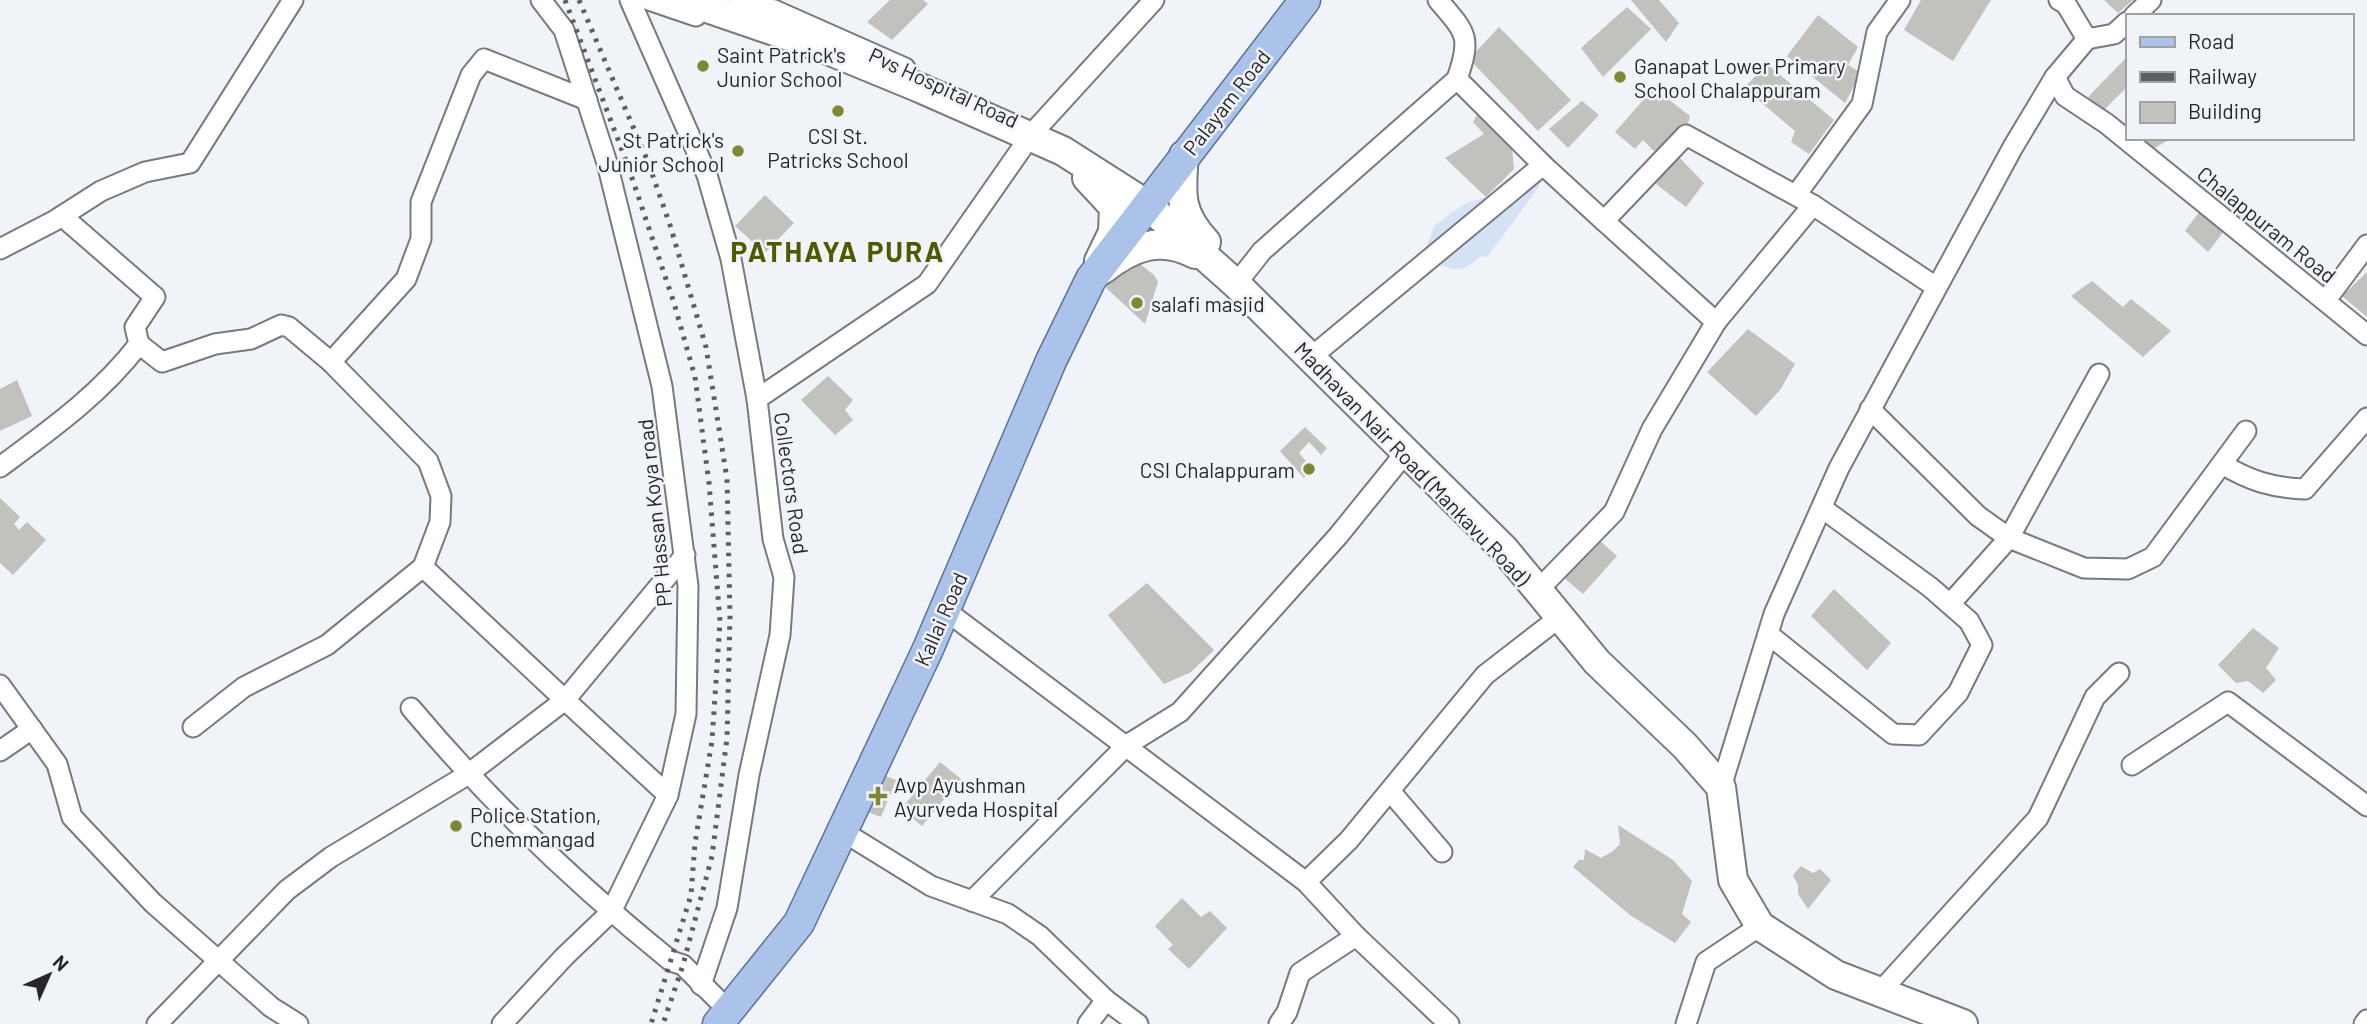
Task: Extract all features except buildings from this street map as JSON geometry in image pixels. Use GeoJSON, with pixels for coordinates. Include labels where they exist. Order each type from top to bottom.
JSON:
{"type":"FeatureCollection","features":[{"type":"Feature","properties":{"kind":"main road","name":"Madhavan Nair Road (Mankavu Road)"},"geometry":{"type":"LineString","coordinates":[[684,0],[818,46],[1070,156],[1146,204],[1236,284],[1504,549],[1597,662],[1685,746],[1721,787]]}},
{"type":"Feature","properties":{"kind":"main road","name":"Palayam Road"},"geometry":{"type":"LineString","coordinates":[[1146,204],[1305,0]]}},
{"type":"Feature","properties":{"kind":"main road"},"geometry":{"type":"LineString","coordinates":[[1184,155],[1181,193],[1184,212],[1236,284]]}},
{"type":"Feature","properties":{"kind":"main road"},"geometry":{"type":"LineString","coordinates":[[1070,156],[1114,206],[1113,232],[1091,279]]}},
{"type":"Feature","properties":{"kind":"main road","name":"Kallai Road"},"geometry":{"type":"LineString","coordinates":[[724,1018],[799,923],[945,610],[1051,361],[1091,279],[1146,204]]}},
{"type":"Feature","properties":{"kind":"main road"},"geometry":{"type":"LineString","coordinates":[[1091,279],[1137,246],[1160,243],[1179,246],[1212,264]]}},
{"type":"Feature","properties":{"kind":"main road"},"geometry":{"type":"LineString","coordinates":[[1721,787],[1732,880],[1760,926],[1836,975],[1963,1024]]}},
{"type":"Feature","properties":{"kind":"street"},"geometry":{"type":"LineString","coordinates":[[0,249],[62,216],[101,191],[134,177],[190,163],[293,0]]}},
{"type":"Feature","properties":{"kind":"street","name":"PP Hassan Koya road"},"geometry":{"type":"LineString","coordinates":[[502,1024],[564,957],[611,912],[668,795],[686,714],[688,586],[662,386],[607,163],[564,30],[541,0]]}},
{"type":"Feature","properties":{"kind":"street","name":"Collectors Road"},"geometry":{"type":"LineString","coordinates":[[630,0],[707,175],[731,259],[757,399],[773,538],[784,577],[780,635],[749,775],[727,908],[701,985]]}},
{"type":"Feature","properties":{"kind":"street","name":"Pvs Hospital Road"},"geometry":{"type":"LineString","coordinates":[[649,0],[825,58],[915,95],[1022,148],[1070,156]]}},
{"type":"Feature","properties":{"kind":"street","name":"Pvs Hospital Road"},"geometry":{"type":"LineString","coordinates":[[738,0],[776,5],[1038,127],[1070,156]]}},
{"type":"Feature","properties":{"kind":"street"},"geometry":{"type":"LineString","coordinates":[[1038,127],[1154,0]]}},
{"type":"Feature","properties":{"kind":"street"},"geometry":{"type":"LineString","coordinates":[[1236,284],[1262,251],[1457,79],[1465,54],[1464,31],[1438,0]]}},
{"type":"Feature","properties":{"kind":"street"},"geometry":{"type":"LineString","coordinates":[[1538,590],[1614,512],[1652,429],[1716,322],[1804,200],[1861,104],[1877,32],[1900,0]]}},
{"type":"Feature","properties":{"kind":"street"},"geometry":{"type":"LineString","coordinates":[[2060,0],[2066,4],[2087,39]]}},
{"type":"Feature","properties":{"kind":"street"},"geometry":{"type":"LineString","coordinates":[[2136,14],[2151,0]]}},
{"type":"Feature","properties":{"kind":"street"},"geometry":{"type":"LineString","coordinates":[[1721,787],[1768,634],[1822,508],[1870,409],[2055,78],[2087,39],[2114,34],[2126,23]]}},
{"type":"Feature","properties":{"kind":"street"},"geometry":{"type":"LineString","coordinates":[[331,362],[406,279],[421,239],[421,202],[471,75],[484,59],[587,100]]}},
{"type":"Feature","properties":{"kind":"street","name":"Chalappuram Road"},"geometry":{"type":"LineString","coordinates":[[2055,78],[2065,96],[2126,139]]}},
{"type":"Feature","properties":{"kind":"street"},"geometry":{"type":"LineString","coordinates":[[1457,79],[1543,165],[1716,322]]}},
{"type":"Feature","properties":{"kind":"street"},"geometry":{"type":"LineString","coordinates":[[1604,220],[1686,135],[1804,200],[1936,287]]}},
{"type":"Feature","properties":{"kind":"street","name":"Chalappuram Road"},"geometry":{"type":"LineString","coordinates":[[2127,140],[2367,335]]}},
{"type":"Feature","properties":{"kind":"street"},"geometry":{"type":"LineString","coordinates":[[757,399],[927,284],[1022,148]]}},
{"type":"Feature","properties":{"kind":"street"},"geometry":{"type":"LineString","coordinates":[[1310,358],[1543,165]]}},
{"type":"Feature","properties":{"kind":"street"},"geometry":{"type":"LineString","coordinates":[[62,216],[155,297],[135,327],[139,344],[162,362],[215,344],[251,339],[281,325],[289,327],[331,362],[428,461],[442,496],[440,522],[423,567],[327,645],[244,687],[193,727]]}},
{"type":"Feature","properties":{"kind":"street"},"geometry":{"type":"LineString","coordinates":[[2326,300],[2367,246]]}},
{"type":"Feature","properties":{"kind":"street"},"geometry":{"type":"LineString","coordinates":[[0,467],[61,422],[121,368],[139,344]]}},
{"type":"Feature","properties":{"kind":"street"},"geometry":{"type":"LineString","coordinates":[[1950,604],[2008,538],[2099,374]]}},
{"type":"Feature","properties":{"kind":"street"},"geometry":{"type":"LineString","coordinates":[[1870,409],[1978,516],[2008,538],[2084,568],[2128,569],[2153,557],[2246,431]]}},
{"type":"Feature","properties":{"kind":"street"},"geometry":{"type":"LineString","coordinates":[[2222,464],[2255,482],[2274,488],[2305,489],[2367,418]]}},
{"type":"Feature","properties":{"kind":"street"},"geometry":{"type":"LineString","coordinates":[[972,901],[1127,745],[1180,712],[1338,536],[1406,452]]}},
{"type":"Feature","properties":{"kind":"street"},"geometry":{"type":"LineString","coordinates":[[1768,634],[1893,734],[1919,735],[1958,693],[1982,645],[1969,621],[1950,604],[1822,508]]}},
{"type":"Feature","properties":{"kind":"street"},"geometry":{"type":"LineString","coordinates":[[157,1024],[287,890],[331,857],[467,775],[565,700],[685,555]]}},
{"type":"Feature","properties":{"kind":"street"},"geometry":{"type":"LineString","coordinates":[[423,567],[668,795]]}},
{"type":"Feature","properties":{"kind":"street"},"geometry":{"type":"LineString","coordinates":[[945,610],[1306,882],[1356,936],[1449,1024]]}},
{"type":"Feature","properties":{"kind":"street"},"geometry":{"type":"LineString","coordinates":[[1306,882],[1349,840],[1485,675],[1560,617]]}},
{"type":"Feature","properties":{"kind":"street"},"geometry":{"type":"LineString","coordinates":[[1880,992],[2038,818],[2095,697],[2119,673]]}},
{"type":"Feature","properties":{"kind":"street"},"geometry":{"type":"LineString","coordinates":[[0,685],[57,764],[72,817],[153,903],[271,1007],[298,1024]]}},
{"type":"Feature","properties":{"kind":"street"},"geometry":{"type":"LineString","coordinates":[[2132,765],[2228,702],[2367,806]]}},
{"type":"Feature","properties":{"kind":"street"},"geometry":{"type":"LineString","coordinates":[[411,708],[467,775],[611,912],[671,961],[683,965],[724,1018]]}},
{"type":"Feature","properties":{"kind":"street"},"geometry":{"type":"LineString","coordinates":[[0,751],[32,729]]}},
{"type":"Feature","properties":{"kind":"street"},"geometry":{"type":"LineString","coordinates":[[1390,791],[1442,852]]}},
{"type":"Feature","properties":{"kind":"street"},"geometry":{"type":"LineString","coordinates":[[842,831],[931,886],[1008,914],[1040,936],[1106,1000],[1138,1024]]}},
{"type":"Feature","properties":{"kind":"street"},"geometry":{"type":"LineString","coordinates":[[1686,1024],[1706,962],[1760,926]]}},
{"type":"Feature","properties":{"kind":"street"},"geometry":{"type":"LineString","coordinates":[[1279,1024],[1287,1012],[1300,973],[1356,936]]}},
{"type":"Feature","properties":{"kind":"street"},"geometry":{"type":"LineString","coordinates":[[1088,1024],[1106,1000]]}},
{"type":"Feature","properties":{"kind":"shaded area"},"geometry":{"type":"Polygon","coordinates":[[[1506,179],[1538,179],[1539,187],[1488,256],[1480,257],[1466,267],[1453,269],[1425,252],[1434,226],[1464,204],[1489,196],[1506,179]]]}},
{"type":"Feature","properties":{"kind":"railway"},"geometry":{"type":"LineString","coordinates":[[565,0],[628,166],[674,303],[695,377],[709,483],[720,622],[712,741],[695,843],[691,895],[651,1024]]}},
{"type":"Feature","properties":{"kind":"railway"},"geometry":{"type":"LineString","coordinates":[[579,0],[648,162],[670,225],[706,347],[727,479],[730,616],[727,738],[712,856],[683,965],[663,1024]]}},
{"type":"Feature","properties":{"kind":"place","name":"Saint Patrick's Junior School"},"geometry":{"type":"Point","coordinates":[703,66]}},
{"type":"Feature","properties":{"kind":"place","name":"Ganapat Lower Primary School Chalappuram"},"geometry":{"type":"Point","coordinates":[1620,77]}},
{"type":"Feature","properties":{"kind":"place","name":"CSI St. Patricks School"},"geometry":{"type":"Point","coordinates":[838,111]}},
{"type":"Feature","properties":{"kind":"place","name":"St Patrick's Junior School"},"geometry":{"type":"Point","coordinates":[738,151]}},
{"type":"Feature","properties":{"kind":"place","name":"salafi masjid"},"geometry":{"type":"Point","coordinates":[1137,303]}},
{"type":"Feature","properties":{"kind":"place","name":"CSI Chalappuram"},"geometry":{"type":"Point","coordinates":[1309,469]}},
{"type":"Feature","properties":{"kind":"place","name":"Avp Ayushman Ayurveda Hospital"},"geometry":{"type":"Point","coordinates":[878,796]}},
{"type":"Feature","properties":{"kind":"place","name":"Police Station, Chemmangad"},"geometry":{"type":"Point","coordinates":[456,826]}},
{"type":"Feature","properties":{"kind":"district","name":"PATHAYA PURA"},"geometry":{"type":"Point","coordinates":[838,251]}}]}
